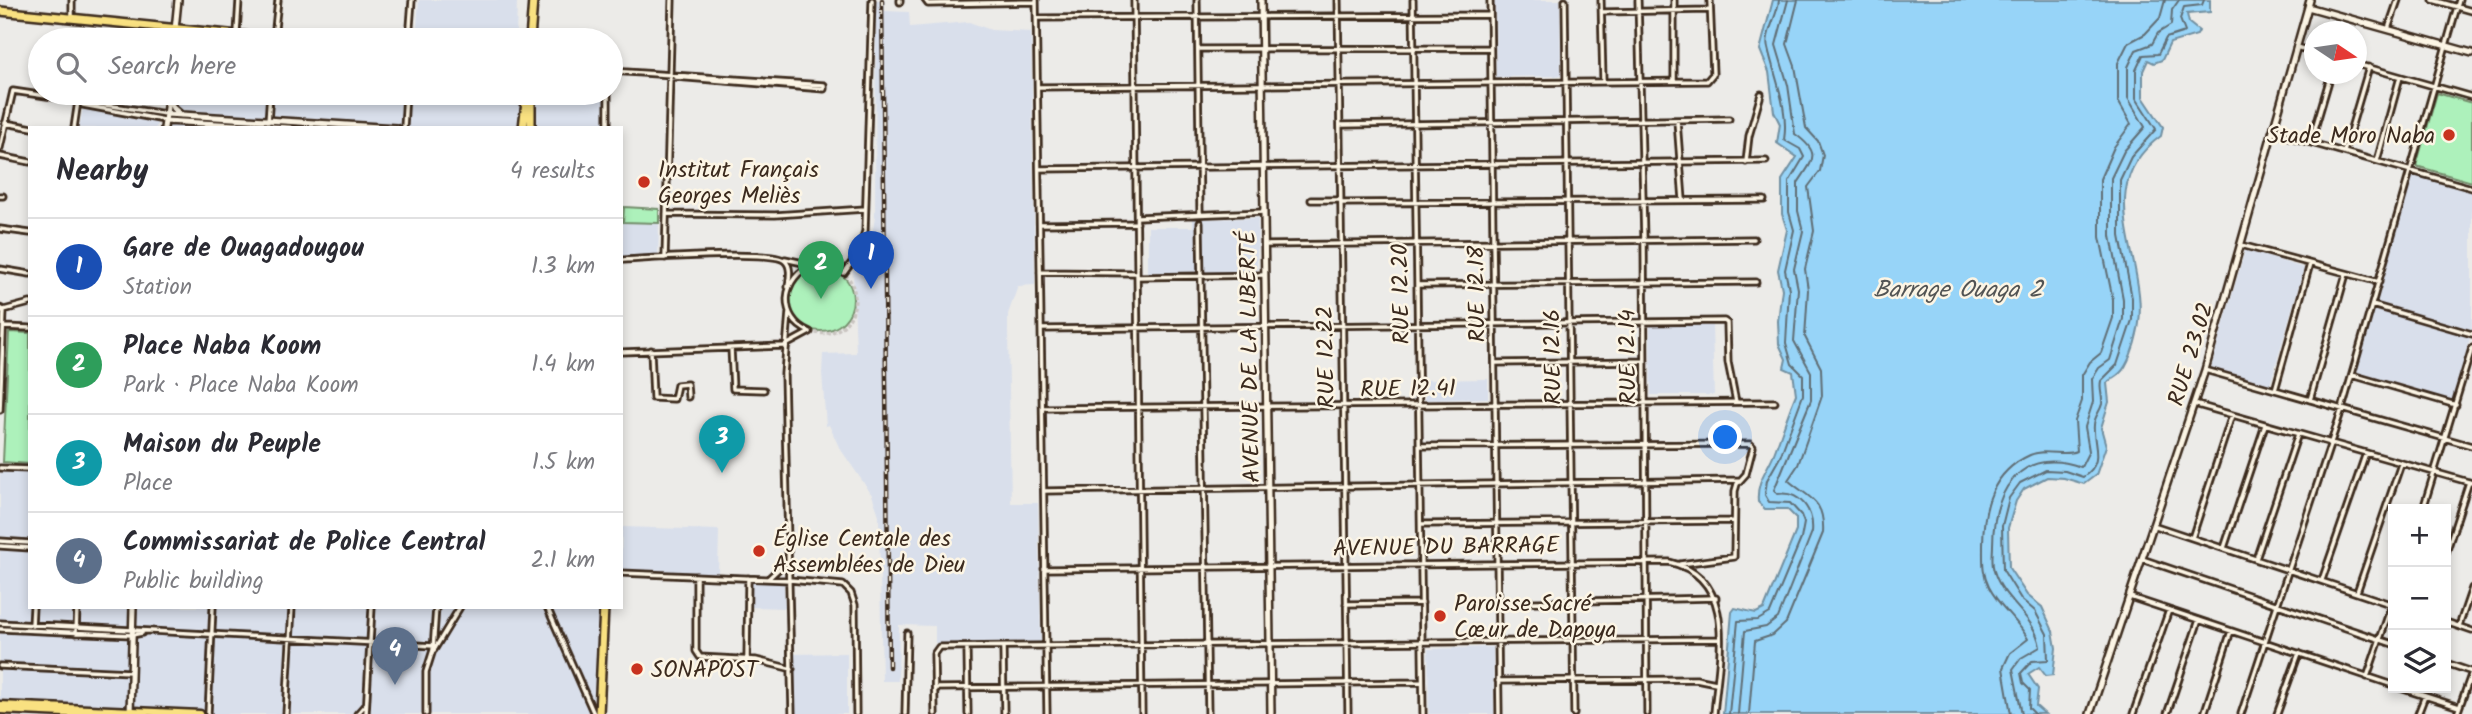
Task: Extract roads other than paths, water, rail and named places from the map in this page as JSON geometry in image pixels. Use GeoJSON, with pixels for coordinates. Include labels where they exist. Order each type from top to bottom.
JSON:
{"type":"FeatureCollection","features":[{"type":"Feature","properties":{"kind":"highway"},"geometry":{"type":"LineString","coordinates":[[531,28],[533,0]]}},
{"type":"Feature","properties":{"kind":"highway"},"geometry":{"type":"LineString","coordinates":[[0,11],[165,28]]}},
{"type":"Feature","properties":{"kind":"highway"},"geometry":{"type":"LineString","coordinates":[[523,126],[527,105]]}},
{"type":"Feature","properties":{"kind":"highway"},"geometry":{"type":"LineString","coordinates":[[530,105],[531,126]]}},
{"type":"Feature","properties":{"kind":"highway"},"geometry":{"type":"LineString","coordinates":[[531,116],[536,126]]}},
{"type":"Feature","properties":{"kind":"highway"},"geometry":{"type":"LineString","coordinates":[[599,714],[604,609]]}},
{"type":"Feature","properties":{"kind":"main road"},"geometry":{"type":"LineString","coordinates":[[0,708],[200,714]]}},
{"type":"Feature","properties":{"kind":"main road"},"geometry":{"type":"LineString","coordinates":[[0,708],[24,713],[86,714]]}},
{"type":"Feature","properties":{"kind":"street"},"geometry":{"type":"LineString","coordinates":[[72,0],[72,19]]}},
{"type":"Feature","properties":{"kind":"street"},"geometry":{"type":"LineString","coordinates":[[175,28],[178,0]]}},
{"type":"Feature","properties":{"kind":"street"},"geometry":{"type":"LineString","coordinates":[[237,28],[239,0]]}},
{"type":"Feature","properties":{"kind":"street"},"geometry":{"type":"LineString","coordinates":[[275,28],[278,0]]}},
{"type":"Feature","properties":{"kind":"street"},"geometry":{"type":"LineString","coordinates":[[410,28],[412,0]]}},
{"type":"Feature","properties":{"kind":"street"},"geometry":{"type":"LineString","coordinates":[[665,258],[672,0]]}},
{"type":"Feature","properties":{"kind":"street"},"geometry":{"type":"LineString","coordinates":[[844,273],[864,243],[873,0]]}},
{"type":"Feature","properties":{"kind":"street"},"geometry":{"type":"LineString","coordinates":[[1134,0],[1142,714]]}},
{"type":"Feature","properties":{"kind":"street"},"geometry":{"type":"LineString","coordinates":[[1197,0],[1200,214]]}},
{"type":"Feature","properties":{"kind":"street","name":"AVENUE DE LA LIBERTÉ"},"geometry":{"type":"LineString","coordinates":[[1261,0],[1271,714]]}},
{"type":"Feature","properties":{"kind":"street","name":"RUE 12.22"},"geometry":{"type":"LineString","coordinates":[[1338,0],[1342,125],[1341,245],[1348,714]]}},
{"type":"Feature","properties":{"kind":"street","name":"RUE 12.20"},"geometry":{"type":"LineString","coordinates":[[1413,0],[1423,714]]}},
{"type":"Feature","properties":{"kind":"street","name":"RUE 12.18"},"geometry":{"type":"LineString","coordinates":[[1490,0],[1499,714]]}},
{"type":"Feature","properties":{"kind":"street","name":"RUE 12.16"},"geometry":{"type":"LineString","coordinates":[[1565,0],[1574,714]]}},
{"type":"Feature","properties":{"kind":"street"},"geometry":{"type":"LineString","coordinates":[[1601,0],[1603,81]]}},
{"type":"Feature","properties":{"kind":"street","name":"RUE 12.14"},"geometry":{"type":"LineString","coordinates":[[1638,0],[1644,200],[1648,522],[1647,714]]}},
{"type":"Feature","properties":{"kind":"street"},"geometry":{"type":"LineString","coordinates":[[1674,0],[1674,80]]}},
{"type":"Feature","properties":{"kind":"street"},"geometry":{"type":"LineString","coordinates":[[1038,87],[1707,80],[1712,77],[1710,0]]}},
{"type":"Feature","properties":{"kind":"street","name":"RUE 23.02"},"geometry":{"type":"LineString","coordinates":[[2090,714],[2205,369],[2310,0]]}},
{"type":"Feature","properties":{"kind":"street"},"geometry":{"type":"LineString","coordinates":[[2388,29],[2398,0]]}},
{"type":"Feature","properties":{"kind":"street"},"geometry":{"type":"LineString","coordinates":[[2433,0],[2472,10]]}},
{"type":"Feature","properties":{"kind":"street"},"geometry":{"type":"LineString","coordinates":[[2241,714],[2332,443],[2459,0]]}},
{"type":"Feature","properties":{"kind":"street"},"geometry":{"type":"LineString","coordinates":[[927,2],[1036,1],[1047,714]]}},
{"type":"Feature","properties":{"kind":"street"},"geometry":{"type":"LineString","coordinates":[[2308,7],[2472,53]]}},
{"type":"Feature","properties":{"kind":"street"},"geometry":{"type":"LineString","coordinates":[[1602,12],[1710,10]]}},
{"type":"Feature","properties":{"kind":"street"},"geometry":{"type":"LineString","coordinates":[[1037,18],[1490,15]]}},
{"type":"Feature","properties":{"kind":"street"},"geometry":{"type":"LineString","coordinates":[[2296,47],[2304,49]]}},
{"type":"Feature","properties":{"kind":"street"},"geometry":{"type":"LineString","coordinates":[[1198,49],[1490,48]]}},
{"type":"Feature","properties":{"kind":"street"},"geometry":{"type":"LineString","coordinates":[[2344,152],[2368,67],[2472,97]]}},
{"type":"Feature","properties":{"kind":"street"},"geometry":{"type":"LineString","coordinates":[[623,72],[824,85],[824,89],[685,80],[670,76]]}},
{"type":"Feature","properties":{"kind":"street"},"geometry":{"type":"LineString","coordinates":[[2376,161],[2400,77]]}},
{"type":"Feature","properties":{"kind":"street"},"geometry":{"type":"LineString","coordinates":[[2311,142],[2328,84]]}},
{"type":"Feature","properties":{"kind":"street"},"geometry":{"type":"LineString","coordinates":[[0,148],[13,91],[28,94]]}},
{"type":"Feature","properties":{"kind":"street"},"geometry":{"type":"LineString","coordinates":[[1746,162],[1761,94]]}},
{"type":"Feature","properties":{"kind":"street"},"geometry":{"type":"LineString","coordinates":[[74,126],[78,105]]}},
{"type":"Feature","properties":{"kind":"street"},"geometry":{"type":"LineString","coordinates":[[83,105],[165,123],[201,120],[345,126]]}},
{"type":"Feature","properties":{"kind":"street"},"geometry":{"type":"LineString","coordinates":[[165,123],[168,105]]}},
{"type":"Feature","properties":{"kind":"street"},"geometry":{"type":"LineString","coordinates":[[172,105],[184,116],[201,120]]}},
{"type":"Feature","properties":{"kind":"street"},"geometry":{"type":"LineString","coordinates":[[268,123],[269,105]]}},
{"type":"Feature","properties":{"kind":"street"},"geometry":{"type":"LineString","coordinates":[[404,126],[405,105]]}},
{"type":"Feature","properties":{"kind":"street"},"geometry":{"type":"LineString","coordinates":[[608,105],[608,126]]}},
{"type":"Feature","properties":{"kind":"street"},"geometry":{"type":"LineString","coordinates":[[165,123],[184,116]]}},
{"type":"Feature","properties":{"kind":"street"},"geometry":{"type":"LineString","coordinates":[[1342,125],[1729,119]]}},
{"type":"Feature","properties":{"kind":"street"},"geometry":{"type":"LineString","coordinates":[[1677,121],[1683,200]]}},
{"type":"Feature","properties":{"kind":"street"},"geometry":{"type":"LineString","coordinates":[[5,123],[28,127]]}},
{"type":"Feature","properties":{"kind":"street"},"geometry":{"type":"LineString","coordinates":[[2272,132],[2472,188]]}},
{"type":"Feature","properties":{"kind":"street"},"geometry":{"type":"LineString","coordinates":[[0,156],[28,162]]}},
{"type":"Feature","properties":{"kind":"street"},"geometry":{"type":"LineString","coordinates":[[1039,169],[1766,161]]}},
{"type":"Feature","properties":{"kind":"street"},"geometry":{"type":"LineString","coordinates":[[1311,200],[1492,203],[1764,200]]}},
{"type":"Feature","properties":{"kind":"street"},"geometry":{"type":"LineString","coordinates":[[666,214],[775,215],[865,209]]}},
{"type":"Feature","properties":{"kind":"street"},"geometry":{"type":"LineString","coordinates":[[1137,217],[1264,212]]}},
{"type":"Feature","properties":{"kind":"street"},"geometry":{"type":"LineString","coordinates":[[1040,224],[1137,223]]}},
{"type":"Feature","properties":{"kind":"street"},"geometry":{"type":"LineString","coordinates":[[1200,223],[1208,714]]}},
{"type":"Feature","properties":{"kind":"street"},"geometry":{"type":"LineString","coordinates":[[0,229],[28,233]]}},
{"type":"Feature","properties":{"kind":"street"},"geometry":{"type":"LineString","coordinates":[[1264,245],[1754,239]]}},
{"type":"Feature","properties":{"kind":"street"},"geometry":{"type":"LineString","coordinates":[[2241,245],[2379,282]]}},
{"type":"Feature","properties":{"kind":"street"},"geometry":{"type":"LineString","coordinates":[[623,260],[745,255],[778,257],[814,265],[798,273],[788,287]]}},
{"type":"Feature","properties":{"kind":"street"},"geometry":{"type":"LineString","coordinates":[[778,257],[787,262],[789,268],[784,374],[792,714]]}},
{"type":"Feature","properties":{"kind":"street"},"geometry":{"type":"LineString","coordinates":[[2275,390],[2310,264]]}},
{"type":"Feature","properties":{"kind":"street"},"geometry":{"type":"LineString","coordinates":[[0,270],[28,274]]}},
{"type":"Feature","properties":{"kind":"street"},"geometry":{"type":"LineString","coordinates":[[1040,272],[1200,277],[1265,275]]}},
{"type":"Feature","properties":{"kind":"street"},"geometry":{"type":"LineString","coordinates":[[2310,400],[2346,273]]}},
{"type":"Feature","properties":{"kind":"street"},"geometry":{"type":"LineString","coordinates":[[1418,285],[1756,282]]}},
{"type":"Feature","properties":{"kind":"street"},"geometry":{"type":"LineString","coordinates":[[0,410],[4,327],[1,310],[28,303]]}},
{"type":"Feature","properties":{"kind":"street"},"geometry":{"type":"LineString","coordinates":[[2372,305],[2472,334]]}},
{"type":"Feature","properties":{"kind":"street"},"geometry":{"type":"LineString","coordinates":[[623,352],[784,346],[810,332],[799,326],[789,312]]}},
{"type":"Feature","properties":{"kind":"street"},"geometry":{"type":"LineString","coordinates":[[1041,329],[1726,321],[1736,402]]}},
{"type":"Feature","properties":{"kind":"street"},"geometry":{"type":"LineString","coordinates":[[4,327],[28,328]]}},
{"type":"Feature","properties":{"kind":"street"},"geometry":{"type":"LineString","coordinates":[[731,348],[733,388],[764,390]]}},
{"type":"Feature","properties":{"kind":"street"},"geometry":{"type":"LineString","coordinates":[[2425,504],[2472,348]]}},
{"type":"Feature","properties":{"kind":"street"},"geometry":{"type":"LineString","coordinates":[[651,350],[653,398],[674,399],[677,384],[687,385],[688,397]]}},
{"type":"Feature","properties":{"kind":"street"},"geometry":{"type":"LineString","coordinates":[[1495,363],[1645,361]]}},
{"type":"Feature","properties":{"kind":"street"},"geometry":{"type":"LineString","coordinates":[[2205,369],[2472,446]]}},
{"type":"Feature","properties":{"kind":"street"},"geometry":{"type":"LineString","coordinates":[[2352,374],[2456,405]]}},
{"type":"Feature","properties":{"kind":"street","name":"RUE 12.41"},"geometry":{"type":"LineString","coordinates":[[1043,408],[1774,402]]}},
{"type":"Feature","properties":{"kind":"street"},"geometry":{"type":"LineString","coordinates":[[2194,404],[2471,482],[2451,539]]}},
{"type":"Feature","properties":{"kind":"street"},"geometry":{"type":"LineString","coordinates":[[2192,538],[2232,415]]}},
{"type":"Feature","properties":{"kind":"street"},"geometry":{"type":"LineString","coordinates":[[2224,548],[2265,425]]}},
{"type":"Feature","properties":{"kind":"street"},"geometry":{"type":"LineString","coordinates":[[2256,559],[2298,434]]}},
{"type":"Feature","properties":{"kind":"street"},"geometry":{"type":"LineString","coordinates":[[1420,446],[1646,443],[1750,444],[1753,447],[1753,456],[1746,474],[1735,491],[1734,521],[1421,524]]}},
{"type":"Feature","properties":{"kind":"street"},"geometry":{"type":"LineString","coordinates":[[2322,581],[2366,453]]}},
{"type":"Feature","properties":{"kind":"street"},"geometry":{"type":"LineString","coordinates":[[2357,592],[2401,464]]}},
{"type":"Feature","properties":{"kind":"street"},"geometry":{"type":"LineString","coordinates":[[0,468],[28,469]]}},
{"type":"Feature","properties":{"kind":"street"},"geometry":{"type":"LineString","coordinates":[[1044,491],[1496,486],[1740,480]]}},
{"type":"Feature","properties":{"kind":"street","name":"AVENUE DU BARRAGE"},"geometry":{"type":"LineString","coordinates":[[1044,569],[1648,561],[1680,564],[1732,559],[1735,555],[1734,521]]}},
{"type":"Feature","properties":{"kind":"street"},"geometry":{"type":"LineString","coordinates":[[2153,525],[2388,601]]}},
{"type":"Feature","properties":{"kind":"street"},"geometry":{"type":"LineString","coordinates":[[0,544],[28,545]]}},
{"type":"Feature","properties":{"kind":"street"},"geometry":{"type":"LineString","coordinates":[[2142,559],[2388,642]]}},
{"type":"Feature","properties":{"kind":"street"},"geometry":{"type":"LineString","coordinates":[[768,579],[787,561]]}},
{"type":"Feature","properties":{"kind":"street"},"geometry":{"type":"LineString","coordinates":[[1680,564],[1702,578],[1716,598],[1720,639],[1714,714]]}},
{"type":"Feature","properties":{"kind":"street"},"geometry":{"type":"LineString","coordinates":[[623,573],[837,583],[847,589],[853,599],[856,714]]}},
{"type":"Feature","properties":{"kind":"street"},"geometry":{"type":"LineString","coordinates":[[696,576],[697,654],[706,659],[747,659],[792,669]]}},
{"type":"Feature","properties":{"kind":"street"},"geometry":{"type":"LineString","coordinates":[[747,659],[748,578]]}},
{"type":"Feature","properties":{"kind":"street"},"geometry":{"type":"LineString","coordinates":[[2459,626],[2472,588]]}},
{"type":"Feature","properties":{"kind":"street"},"geometry":{"type":"LineString","coordinates":[[2129,597],[2388,683]]}},
{"type":"Feature","properties":{"kind":"street"},"geometry":{"type":"LineString","coordinates":[[1497,603],[1716,598]]}},
{"type":"Feature","properties":{"kind":"street"},"geometry":{"type":"LineString","coordinates":[[1346,604],[1422,603]]}},
{"type":"Feature","properties":{"kind":"street"},"geometry":{"type":"LineString","coordinates":[[32,630],[33,609]]}},
{"type":"Feature","properties":{"kind":"street"},"geometry":{"type":"LineString","coordinates":[[76,632],[77,609]]}},
{"type":"Feature","properties":{"kind":"street"},"geometry":{"type":"LineString","coordinates":[[130,713],[133,609]]}},
{"type":"Feature","properties":{"kind":"street"},"geometry":{"type":"LineString","coordinates":[[208,714],[212,609]]}},
{"type":"Feature","properties":{"kind":"street"},"geometry":{"type":"LineString","coordinates":[[286,714],[292,609]]}},
{"type":"Feature","properties":{"kind":"street"},"geometry":{"type":"LineString","coordinates":[[366,714],[372,609]]}},
{"type":"Feature","properties":{"kind":"street"},"geometry":{"type":"LineString","coordinates":[[434,648],[436,609]]}},
{"type":"Feature","properties":{"kind":"street"},"geometry":{"type":"LineString","coordinates":[[426,714],[426,672],[434,648],[459,609]]}},
{"type":"Feature","properties":{"kind":"street"},"geometry":{"type":"LineString","coordinates":[[548,609],[599,714]]}},
{"type":"Feature","properties":{"kind":"street"},"geometry":{"type":"LineString","coordinates":[[2140,714],[2134,713],[2169,610]]}},
{"type":"Feature","properties":{"kind":"street"},"geometry":{"type":"LineString","coordinates":[[2367,677],[2388,617]]}},
{"type":"Feature","properties":{"kind":"street"},"geometry":{"type":"LineString","coordinates":[[2168,714],[2199,620]]}},
{"type":"Feature","properties":{"kind":"street"},"geometry":{"type":"LineString","coordinates":[[0,623],[76,626],[132,632]]}},
{"type":"Feature","properties":{"kind":"street"},"geometry":{"type":"LineString","coordinates":[[2451,624],[2472,631]]}},
{"type":"Feature","properties":{"kind":"street"},"geometry":{"type":"LineString","coordinates":[[0,629],[144,632],[434,648]]}},
{"type":"Feature","properties":{"kind":"street"},"geometry":{"type":"LineString","coordinates":[[2204,714],[2231,631]]}},
{"type":"Feature","properties":{"kind":"street"},"geometry":{"type":"LineString","coordinates":[[905,714],[906,633]]}},
{"type":"Feature","properties":{"kind":"street"},"geometry":{"type":"LineString","coordinates":[[935,714],[934,654],[939,647],[1720,639]]}},
{"type":"Feature","properties":{"kind":"street"},"geometry":{"type":"LineString","coordinates":[[1003,647],[1004,714]]}},
{"type":"Feature","properties":{"kind":"street"},"geometry":{"type":"LineString","coordinates":[[967,648],[968,714]]}},
{"type":"Feature","properties":{"kind":"street"},"geometry":{"type":"LineString","coordinates":[[2277,714],[2298,653]]}},
{"type":"Feature","properties":{"kind":"street"},"geometry":{"type":"LineString","coordinates":[[2451,665],[2472,672],[2457,714]]}},
{"type":"Feature","properties":{"kind":"street"},"geometry":{"type":"LineString","coordinates":[[0,666],[131,672]]}},
{"type":"Feature","properties":{"kind":"street"},"geometry":{"type":"LineString","coordinates":[[1498,681],[1696,679],[1716,683]]}},
{"type":"Feature","properties":{"kind":"street"},"geometry":{"type":"LineString","coordinates":[[935,688],[1422,682]]}},
{"type":"Feature","properties":{"kind":"street"},"geometry":{"type":"LineString","coordinates":[[2416,693],[2459,707]]}},
{"type":"Feature","properties":{"kind":"street"},"geometry":{"type":"LineString","coordinates":[[2418,714],[2425,696]]}},
{"type":"Feature","properties":{"kind":"street"},"geometry":{"type":"LineString","coordinates":[[357,714],[366,704]]}},
{"type":"Feature","properties":{"kind":"water","name":"Barrage Ouaga 2"},"geometry":{"type":"Polygon","coordinates":[[[1773,0],[2210,0],[2210,12],[2187,14],[2189,23],[2199,31],[2197,35],[2170,43],[2162,60],[2154,63],[2148,60],[2143,71],[2143,97],[2163,127],[2161,136],[2139,157],[2128,180],[2125,204],[2127,230],[2140,308],[2133,349],[2123,370],[2107,383],[2109,402],[2101,428],[2106,446],[2096,475],[2084,484],[2064,478],[2047,477],[2024,489],[2016,501],[2008,528],[2009,568],[2027,595],[2042,607],[2053,631],[2056,648],[2053,675],[2046,676],[2039,667],[2028,674],[2038,689],[2036,706],[2045,714],[1723,714],[1732,612],[1735,608],[1756,613],[1764,609],[1796,531],[1796,518],[1787,509],[1765,509],[1758,502],[1761,481],[1796,394],[1793,372],[1784,368],[1786,359],[1779,344],[1778,321],[1782,289],[1778,270],[1787,230],[1782,214],[1782,180],[1797,157],[1777,143],[1780,124],[1774,112],[1769,72],[1760,50],[1773,0]]]}},
{"type":"Feature","properties":{"kind":"tunnel"},"geometry":{"type":"LineString","coordinates":[[810,332],[829,333],[842,327],[851,315],[855,302],[853,287],[846,275],[833,267],[814,265]]}},
{"type":"Feature","properties":{"kind":"railway"},"geometry":{"type":"LineString","coordinates":[[882,0],[889,667]]}},
{"type":"Feature","properties":{"kind":"place","name":"Stade Moro Naba"},"geometry":{"type":"Point","coordinates":[2449,135]}},
{"type":"Feature","properties":{"kind":"place","name":"Institut Français Georges Meliès"},"geometry":{"type":"Point","coordinates":[644,182]}},
{"type":"Feature","properties":{"kind":"place","name":"Gare de Ouagadougou"},"geometry":{"type":"Point","coordinates":[871,289]}},
{"type":"Feature","properties":{"kind":"place","name":"Place Naba Koom"},"geometry":{"type":"Point","coordinates":[821,299]}},
{"type":"Feature","properties":{"kind":"place","name":"Maison du Peuple"},"geometry":{"type":"Point","coordinates":[722,473]}},
{"type":"Feature","properties":{"kind":"place","name":"Église Centale des Assemblées de Dieu"},"geometry":{"type":"Point","coordinates":[759,551]}},
{"type":"Feature","properties":{"kind":"place","name":"Paroisse Sacré Cœur de Dapoya"},"geometry":{"type":"Point","coordinates":[1440,616]}},
{"type":"Feature","properties":{"kind":"place","name":"SONAPOST"},"geometry":{"type":"Point","coordinates":[637,669]}},
{"type":"Feature","properties":{"kind":"place","name":"Commissariat de Police Central"},"geometry":{"type":"Point","coordinates":[395,685]}}]}
